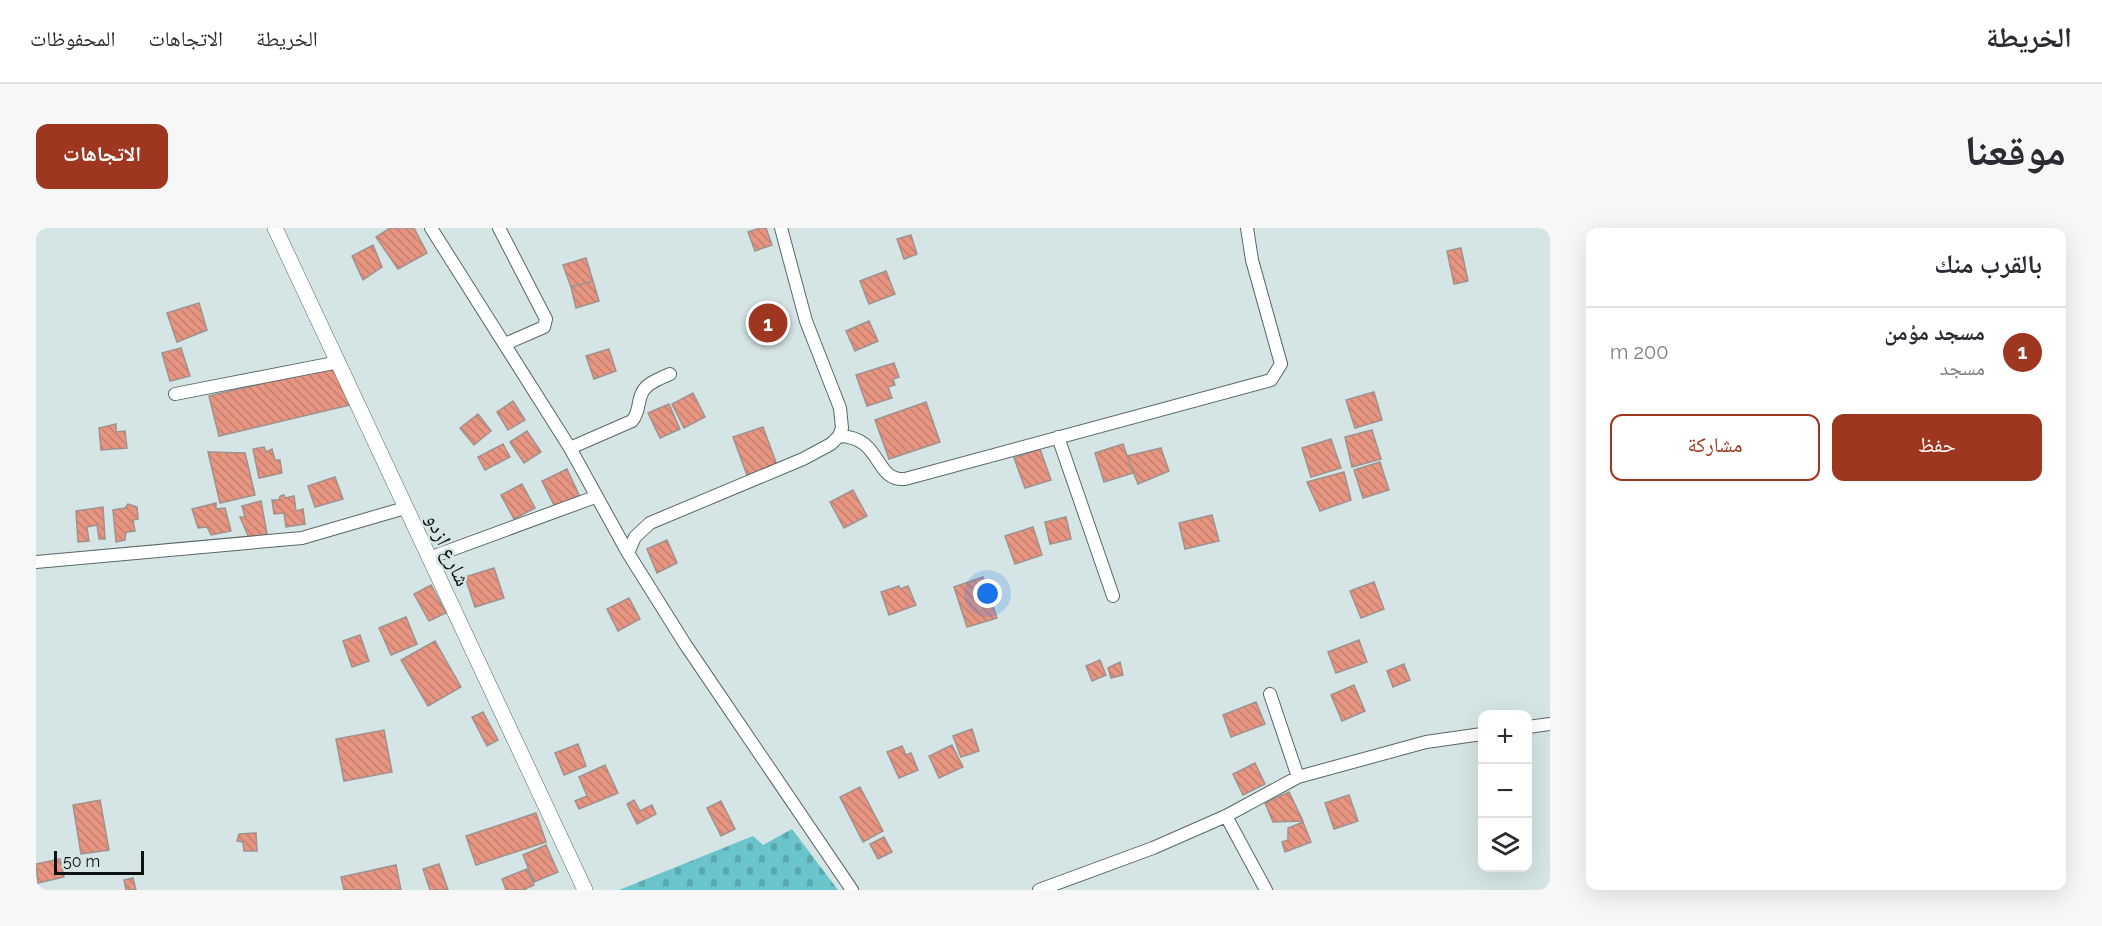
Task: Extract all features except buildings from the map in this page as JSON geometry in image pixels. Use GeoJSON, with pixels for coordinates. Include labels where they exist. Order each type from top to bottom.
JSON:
{"type":"FeatureCollection","features":[{"type":"Feature","properties":{"kind":"street","name":"شارع ازدو"},"geometry":{"type":"LineString","coordinates":[[275,228],[585,890]]}},
{"type":"Feature","properties":{"kind":"street"},"geometry":{"type":"LineString","coordinates":[[431,228],[570,448],[595,497],[628,553],[709,680],[852,890]]}},
{"type":"Feature","properties":{"kind":"street"},"geometry":{"type":"LineString","coordinates":[[499,228],[546,320],[544,327],[506,344]]}},
{"type":"Feature","properties":{"kind":"street"},"geometry":{"type":"LineString","coordinates":[[628,553],[635,537],[650,523],[803,459],[831,444],[842,428],[840,408],[806,321],[781,228]]}},
{"type":"Feature","properties":{"kind":"street"},"geometry":{"type":"LineString","coordinates":[[838,436],[850,436],[862,441],[871,448],[887,476],[896,479],[1253,387],[1271,380],[1281,364],[1251,260],[1247,228]]}},
{"type":"Feature","properties":{"kind":"street"},"geometry":{"type":"LineString","coordinates":[[175,394],[339,362]]}},
{"type":"Feature","properties":{"kind":"street"},"geometry":{"type":"LineString","coordinates":[[570,448],[632,421],[637,416],[641,393],[647,386],[670,374]]}},
{"type":"Feature","properties":{"kind":"street"},"geometry":{"type":"LineString","coordinates":[[1058,436],[1113,596]]}},
{"type":"Feature","properties":{"kind":"street"},"geometry":{"type":"LineString","coordinates":[[429,558],[595,497]]}},
{"type":"Feature","properties":{"kind":"street"},"geometry":{"type":"LineString","coordinates":[[36,562],[302,538],[405,508]]}},
{"type":"Feature","properties":{"kind":"street"},"geometry":{"type":"LineString","coordinates":[[1270,694],[1298,777]]}},
{"type":"Feature","properties":{"kind":"street"},"geometry":{"type":"LineString","coordinates":[[1532,726],[1550,724]]}},
{"type":"Feature","properties":{"kind":"street"},"geometry":{"type":"LineString","coordinates":[[1039,890],[1153,848],[1226,816],[1298,777],[1426,742],[1478,735]]}},
{"type":"Feature","properties":{"kind":"street"},"geometry":{"type":"LineString","coordinates":[[1226,816],[1266,890]]}},
{"type":"Feature","properties":{"kind":"green space"},"geometry":{"type":"Polygon","coordinates":[[[792,829],[838,890],[619,890],[753,836],[763,845],[792,829]]]}},
{"type":"Feature","properties":{"kind":"place","name":"مسجد مؤمن"},"geometry":{"type":"Point","coordinates":[768,323]}}]}
